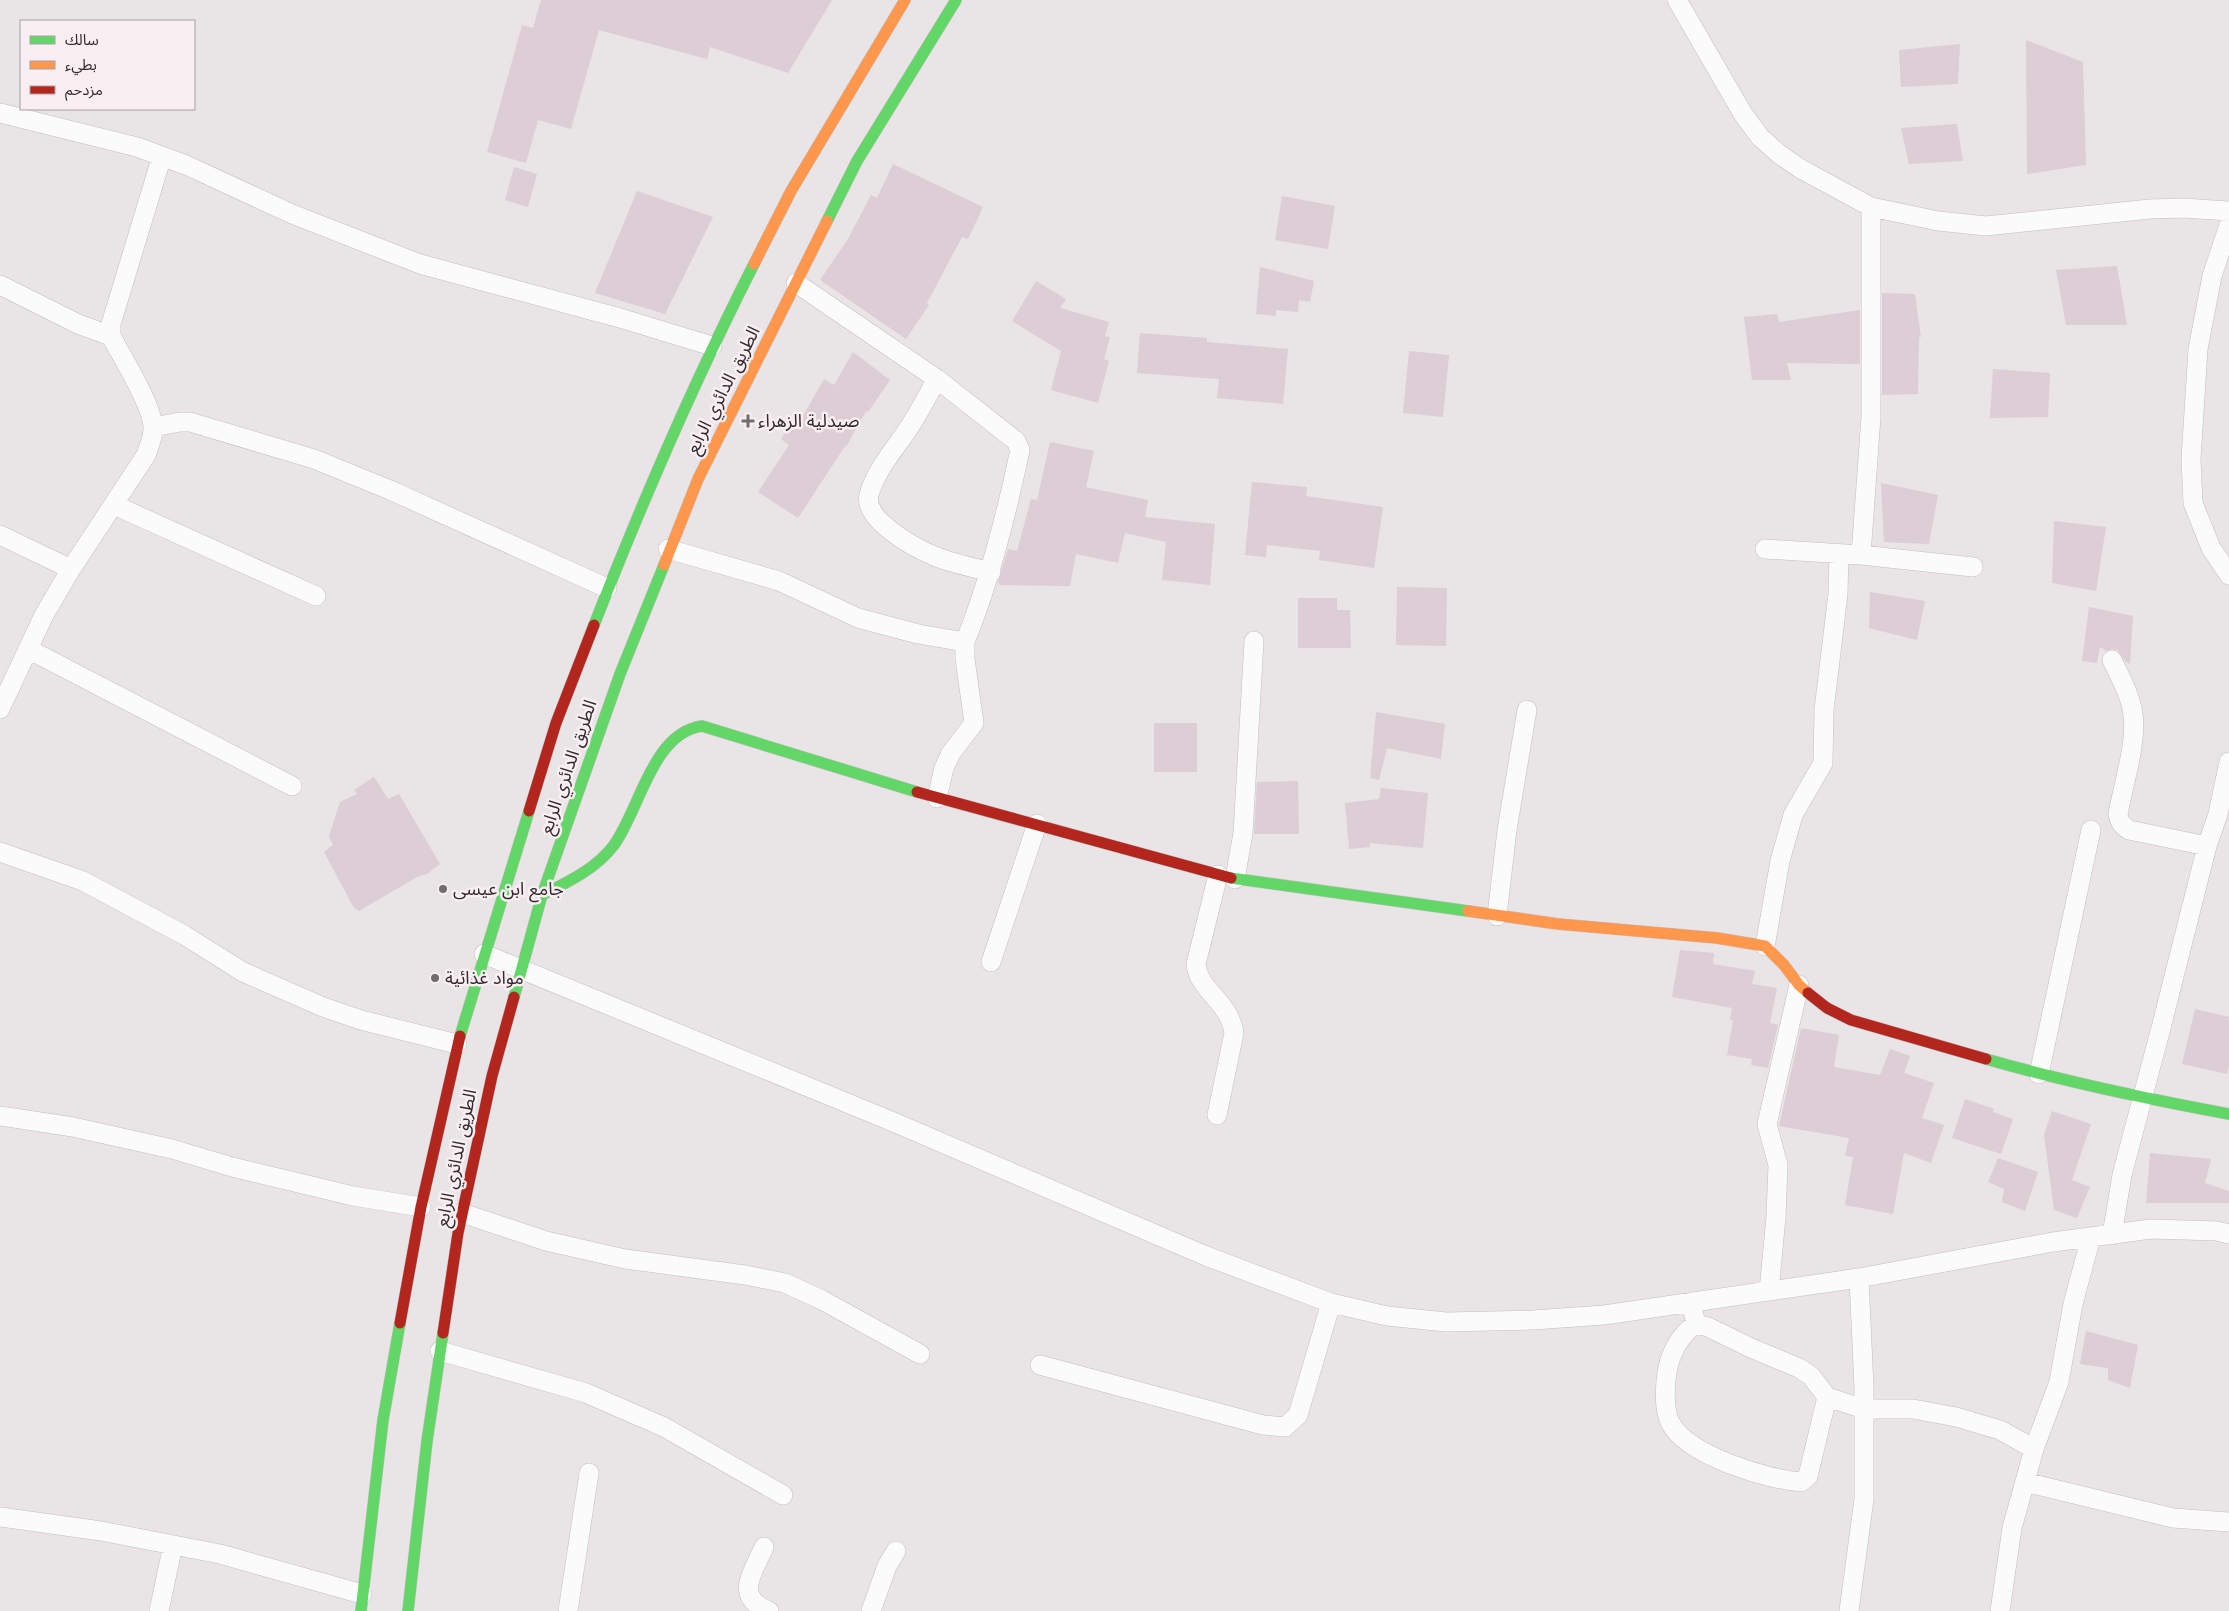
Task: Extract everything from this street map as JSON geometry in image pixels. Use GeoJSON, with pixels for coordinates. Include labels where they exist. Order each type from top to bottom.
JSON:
{"type":"FeatureCollection","features":[{"type":"Feature","properties":{"kind":"main road","name":"الطريق الدائري الرابع"},"geometry":{"type":"LineString","coordinates":[[361,1603],[384,1420],[420,1207],[457,1044],[556,723],[640,507],[712,346],[791,191],[905,0]]}},
{"type":"Feature","properties":{"kind":"main road","name":"الطريق الدائري الرابع"},"geometry":{"type":"LineString","coordinates":[[408,1611],[427,1441],[462,1213],[492,1076],[542,895],[620,674],[668,549],[698,479],[857,161],[956,0]]}},
{"type":"Feature","properties":{"kind":"main road"},"geometry":{"type":"LineString","coordinates":[[542,895],[578,877],[596,864],[614,845],[631,818],[662,754],[679,733],[690,728],[702,726],[937,798],[1037,824],[1226,878],[1558,924],[1717,938],[1765,946],[1784,965],[1799,986],[1827,1008],[1851,1020],[2039,1074],[2142,1098],[2229,1114]]}},
{"type":"Feature","properties":{"kind":"street"},"geometry":{"type":"LineString","coordinates":[[1678,0],[1743,114],[1760,137],[1779,154],[1801,169],[1871,207],[1938,221],[1986,226],[2158,209],[2183,208],[2229,211]]}},
{"type":"Feature","properties":{"kind":"street"},"geometry":{"type":"LineString","coordinates":[[0,113],[137,147],[186,165],[292,214],[420,264],[620,318],[712,346]]}},
{"type":"Feature","properties":{"kind":"street"},"geometry":{"type":"LineString","coordinates":[[0,709],[28,648],[70,568],[146,455],[151,442],[153,427],[150,412],[111,336],[111,324],[162,156]]}},
{"type":"Feature","properties":{"kind":"street"},"geometry":{"type":"LineString","coordinates":[[1861,555],[1871,417],[1871,207]]}},
{"type":"Feature","properties":{"kind":"street"},"geometry":{"type":"LineString","coordinates":[[2229,225],[2212,276],[2199,341],[2191,459],[2193,503],[2211,548],[2229,575]]}},
{"type":"Feature","properties":{"kind":"street"},"geometry":{"type":"LineString","coordinates":[[796,283],[937,379],[1016,440],[1020,450],[1006,518],[991,572],[965,642],[965,659],[974,723],[951,753],[944,768],[937,798]]}},
{"type":"Feature","properties":{"kind":"street"},"geometry":{"type":"LineString","coordinates":[[0,285],[78,324],[111,336]]}},
{"type":"Feature","properties":{"kind":"street"},"geometry":{"type":"LineString","coordinates":[[937,379],[909,427],[880,470],[868,496],[870,508],[878,519],[916,548],[949,562],[991,572]]}},
{"type":"Feature","properties":{"kind":"street"},"geometry":{"type":"LineString","coordinates":[[153,427],[190,422],[314,460],[390,490],[607,588]]}},
{"type":"Feature","properties":{"kind":"street"},"geometry":{"type":"LineString","coordinates":[[114,504],[316,596]]}},
{"type":"Feature","properties":{"kind":"street"},"geometry":{"type":"LineString","coordinates":[[0,535],[70,568]]}},
{"type":"Feature","properties":{"kind":"street"},"geometry":{"type":"LineString","coordinates":[[668,549],[779,581],[858,618],[918,634],[965,642]]}},
{"type":"Feature","properties":{"kind":"street"},"geometry":{"type":"LineString","coordinates":[[1765,549],[1861,555],[1973,567]]}},
{"type":"Feature","properties":{"kind":"street"},"geometry":{"type":"LineString","coordinates":[[1765,946],[1780,862],[1793,815],[1823,762],[1824,710],[1838,594],[1839,554]]}},
{"type":"Feature","properties":{"kind":"street"},"geometry":{"type":"LineString","coordinates":[[1217,1115],[1234,1033],[1228,1012],[1199,977],[1196,964],[1242,834],[1254,642]]}},
{"type":"Feature","properties":{"kind":"street"},"geometry":{"type":"LineString","coordinates":[[28,648],[292,786]]}},
{"type":"Feature","properties":{"kind":"street"},"geometry":{"type":"LineString","coordinates":[[2112,660],[2128,694],[2133,714],[2134,732],[2118,820],[2122,826],[2129,830],[2207,846]]}},
{"type":"Feature","properties":{"kind":"street"},"geometry":{"type":"LineString","coordinates":[[1497,916],[1507,830],[1527,710]]}},
{"type":"Feature","properties":{"kind":"street"},"geometry":{"type":"LineString","coordinates":[[2112,1235],[2122,1175],[2207,846],[2223,814],[2229,762]]}},
{"type":"Feature","properties":{"kind":"street"},"geometry":{"type":"LineString","coordinates":[[991,962],[1037,824]]}},
{"type":"Feature","properties":{"kind":"street"},"geometry":{"type":"LineString","coordinates":[[2039,1074],[2091,830]]}},
{"type":"Feature","properties":{"kind":"street"},"geometry":{"type":"LineString","coordinates":[[0,852],[83,881],[168,926],[243,972],[316,1004],[361,1020],[457,1044]]}},
{"type":"Feature","properties":{"kind":"street"},"geometry":{"type":"LineString","coordinates":[[484,954],[891,1122],[1206,1256],[1331,1303],[1387,1316],[1446,1322],[1534,1320],[1604,1315],[1859,1278],[2053,1242],[2151,1229],[2217,1231],[2229,1234]]}},
{"type":"Feature","properties":{"kind":"street"},"geometry":{"type":"LineString","coordinates":[[1769,1291],[1776,1217],[1778,1165],[1767,1124],[1799,986]]}},
{"type":"Feature","properties":{"kind":"street"},"geometry":{"type":"LineString","coordinates":[[0,1116],[73,1127],[353,1196],[420,1207]]}},
{"type":"Feature","properties":{"kind":"street"},"geometry":{"type":"LineString","coordinates":[[462,1213],[546,1241],[607,1256],[696,1270],[766,1278],[822,1300],[920,1354]]}},
{"type":"Feature","properties":{"kind":"street"},"geometry":{"type":"LineString","coordinates":[[2000,1611],[2012,1528],[2034,1449],[2059,1382],[2073,1304],[2091,1237]]}},
{"type":"Feature","properties":{"kind":"street"},"geometry":{"type":"LineString","coordinates":[[1849,1611],[1864,1499],[1864,1409],[1859,1278]]}},
{"type":"Feature","properties":{"kind":"street"},"geometry":{"type":"LineString","coordinates":[[1691,1302],[1696,1324]]}},
{"type":"Feature","properties":{"kind":"street"},"geometry":{"type":"LineString","coordinates":[[1040,1365],[1263,1425],[1285,1427],[1292,1423],[1301,1406],[1331,1303]]}},
{"type":"Feature","properties":{"kind":"street"},"geometry":{"type":"LineString","coordinates":[[1696,1324],[1708,1327],[1799,1368],[1811,1376],[1827,1397],[1864,1409],[1913,1409],[1956,1417],[2000,1430],[2034,1449]]}},
{"type":"Feature","properties":{"kind":"street"},"geometry":{"type":"LineString","coordinates":[[1696,1324],[1681,1338],[1669,1362],[1664,1391],[1670,1422],[1692,1446],[1769,1478],[1801,1482],[1808,1476],[1827,1397]]}},
{"type":"Feature","properties":{"kind":"street"},"geometry":{"type":"LineString","coordinates":[[440,1351],[586,1393],[664,1427],[783,1495]]}},
{"type":"Feature","properties":{"kind":"street"},"geometry":{"type":"LineString","coordinates":[[568,1611],[589,1473]]}},
{"type":"Feature","properties":{"kind":"street"},"geometry":{"type":"LineString","coordinates":[[2025,1482],[2173,1518],[2229,1522]]}},
{"type":"Feature","properties":{"kind":"street"},"geometry":{"type":"LineString","coordinates":[[0,1517],[101,1531],[220,1554],[361,1603]]}},
{"type":"Feature","properties":{"kind":"street"},"geometry":{"type":"LineString","coordinates":[[159,1611],[173,1545]]}},
{"type":"Feature","properties":{"kind":"street"},"geometry":{"type":"LineString","coordinates":[[764,1547],[748,1587],[748,1595],[753,1602],[769,1611]]}},
{"type":"Feature","properties":{"kind":"street"},"geometry":{"type":"LineString","coordinates":[[871,1611],[887,1566],[896,1551]]}},
{"type":"Feature","properties":{"kind":"building"},"geometry":{"type":"Polygon","coordinates":[[[541,0],[832,0],[788,73],[710,47],[707,59],[599,30],[571,129],[538,120],[526,163],[487,152],[522,25],[533,28],[541,0]]]}},
{"type":"Feature","properties":{"kind":"building"},"geometry":{"type":"Polygon","coordinates":[[[2026,40],[2083,62],[2086,165],[2027,174],[2026,40]]]}},
{"type":"Feature","properties":{"kind":"building"},"geometry":{"type":"Polygon","coordinates":[[[1960,44],[1958,84],[1901,87],[1899,50],[1960,44]]]}},
{"type":"Feature","properties":{"kind":"building"},"geometry":{"type":"Polygon","coordinates":[[[1957,124],[1963,161],[1909,164],[1901,128],[1957,124]]]}},
{"type":"Feature","properties":{"kind":"building"},"geometry":{"type":"Polygon","coordinates":[[[893,164],[983,207],[968,239],[962,237],[927,303],[929,305],[906,339],[820,280],[848,239],[871,195],[877,198],[893,164]]]}},
{"type":"Feature","properties":{"kind":"building"},"geometry":{"type":"Polygon","coordinates":[[[514,167],[537,174],[528,207],[505,200],[514,167]]]}},
{"type":"Feature","properties":{"kind":"building"},"geometry":{"type":"Polygon","coordinates":[[[637,191],[713,217],[665,314],[595,293],[637,191]]]}},
{"type":"Feature","properties":{"kind":"building"},"geometry":{"type":"Polygon","coordinates":[[[1282,196],[1335,206],[1328,249],[1275,240],[1282,196]]]}},
{"type":"Feature","properties":{"kind":"building"},"geometry":{"type":"Polygon","coordinates":[[[2117,266],[2127,325],[2066,325],[2056,270],[2117,266]]]}},
{"type":"Feature","properties":{"kind":"building"},"geometry":{"type":"Polygon","coordinates":[[[1260,267],[1314,281],[1310,302],[1299,300],[1298,312],[1276,310],[1276,316],[1256,314],[1260,267]]]}},
{"type":"Feature","properties":{"kind":"building"},"geometry":{"type":"Polygon","coordinates":[[[1036,281],[1066,299],[1060,308],[1109,322],[1105,336],[1110,337],[1104,359],[1109,361],[1098,403],[1051,390],[1061,351],[1012,321],[1036,281]]]}},
{"type":"Feature","properties":{"kind":"building"},"geometry":{"type":"Polygon","coordinates":[[[1882,293],[1915,294],[1921,337],[1919,337],[1918,394],[1882,395],[1882,293]]]}},
{"type":"Feature","properties":{"kind":"building"},"geometry":{"type":"Polygon","coordinates":[[[1860,310],[1860,364],[1787,363],[1791,380],[1752,380],[1744,317],[1777,314],[1779,322],[1860,310]]]}},
{"type":"Feature","properties":{"kind":"building"},"geometry":{"type":"Polygon","coordinates":[[[1140,333],[1207,338],[1207,342],[1288,349],[1283,404],[1217,398],[1219,379],[1137,373],[1140,333]]]}},
{"type":"Feature","properties":{"kind":"building"},"geometry":{"type":"Polygon","coordinates":[[[1409,351],[1449,355],[1443,417],[1403,413],[1409,351]]]}},
{"type":"Feature","properties":{"kind":"building"},"geometry":{"type":"Polygon","coordinates":[[[853,352],[890,380],[868,412],[866,411],[846,447],[798,518],[758,492],[789,445],[781,439],[794,419],[799,423],[824,379],[834,385],[853,352]]]}},
{"type":"Feature","properties":{"kind":"building"},"geometry":{"type":"Polygon","coordinates":[[[1993,369],[2050,373],[2048,417],[1990,418],[1993,369]]]}},
{"type":"Feature","properties":{"kind":"building"},"geometry":{"type":"Polygon","coordinates":[[[1050,442],[1094,451],[1086,487],[1148,500],[1145,517],[1215,524],[1210,585],[1162,580],[1166,542],[1125,533],[1118,563],[1076,554],[1070,586],[1000,585],[998,581],[1008,549],[1017,551],[1031,499],[1037,500],[1050,442]]]}},
{"type":"Feature","properties":{"kind":"building"},"geometry":{"type":"Polygon","coordinates":[[[1252,482],[1307,487],[1306,496],[1383,507],[1374,568],[1319,560],[1320,551],[1267,545],[1266,557],[1245,555],[1252,482]]]}},
{"type":"Feature","properties":{"kind":"building"},"geometry":{"type":"Polygon","coordinates":[[[1881,483],[1938,495],[1929,544],[1884,542],[1881,483]]]}},
{"type":"Feature","properties":{"kind":"building"},"geometry":{"type":"Polygon","coordinates":[[[2054,521],[2106,527],[2096,591],[2052,583],[2054,521]]]}},
{"type":"Feature","properties":{"kind":"building"},"geometry":{"type":"Polygon","coordinates":[[[1397,587],[1447,588],[1446,646],[1396,645],[1397,587]]]}},
{"type":"Feature","properties":{"kind":"building"},"geometry":{"type":"Polygon","coordinates":[[[1870,592],[1925,601],[1917,640],[1869,628],[1870,592]]]}},
{"type":"Feature","properties":{"kind":"building"},"geometry":{"type":"Polygon","coordinates":[[[1298,598],[1337,598],[1337,610],[1350,610],[1351,648],[1298,648],[1298,598]]]}},
{"type":"Feature","properties":{"kind":"building"},"geometry":{"type":"Polygon","coordinates":[[[2089,607],[2133,616],[2130,664],[2125,661],[2118,650],[2106,651],[2100,647],[2097,663],[2082,661],[2089,607]]]}},
{"type":"Feature","properties":{"kind":"building"},"geometry":{"type":"Polygon","coordinates":[[[1376,712],[1445,724],[1441,759],[1387,748],[1379,780],[1370,778],[1376,712]]]}},
{"type":"Feature","properties":{"kind":"building"},"geometry":{"type":"Polygon","coordinates":[[[1154,723],[1197,723],[1197,772],[1154,772],[1154,723]]]}},
{"type":"Feature","properties":{"kind":"building"},"geometry":{"type":"Polygon","coordinates":[[[374,777],[388,799],[399,794],[440,864],[427,874],[417,877],[359,911],[354,908],[324,852],[333,845],[329,836],[340,802],[357,794],[354,790],[374,777]]]}},
{"type":"Feature","properties":{"kind":"building"},"geometry":{"type":"Polygon","coordinates":[[[1298,781],[1299,834],[1254,834],[1257,782],[1298,781]]]}},
{"type":"Feature","properties":{"kind":"building"},"geometry":{"type":"Polygon","coordinates":[[[1381,788],[1428,793],[1423,848],[1370,843],[1370,847],[1349,849],[1345,803],[1379,799],[1381,788]]]}},
{"type":"Feature","properties":{"kind":"building"},"geometry":{"type":"Polygon","coordinates":[[[1680,950],[1714,953],[1713,964],[1755,971],[1752,984],[1777,988],[1770,1023],[1778,1025],[1768,1068],[1751,1065],[1752,1059],[1727,1055],[1733,1020],[1730,1020],[1732,1008],[1672,997],[1680,950]]]}},
{"type":"Feature","properties":{"kind":"building"},"geometry":{"type":"Polygon","coordinates":[[[2195,1009],[2229,1017],[2229,1066],[2227,1074],[2182,1064],[2195,1009]]]}},
{"type":"Feature","properties":{"kind":"building"},"geometry":{"type":"Polygon","coordinates":[[[1801,1028],[1839,1035],[1834,1067],[1880,1075],[1890,1049],[1910,1056],[1904,1073],[1934,1083],[1922,1118],[1944,1125],[1931,1163],[1904,1153],[1893,1214],[1845,1205],[1853,1157],[1845,1156],[1849,1138],[1779,1126],[1801,1028]]]}},
{"type":"Feature","properties":{"kind":"building"},"geometry":{"type":"Polygon","coordinates":[[[1965,1099],[1994,1109],[1993,1112],[2013,1119],[2001,1154],[1952,1138],[1965,1099]]]}},
{"type":"Feature","properties":{"kind":"building"},"geometry":{"type":"Polygon","coordinates":[[[2052,1111],[2091,1124],[2072,1180],[2090,1187],[2077,1218],[2054,1210],[2044,1135],[2052,1111]]]}},
{"type":"Feature","properties":{"kind":"building"},"geometry":{"type":"Polygon","coordinates":[[[2150,1153],[2211,1159],[2205,1183],[2229,1191],[2229,1203],[2146,1203],[2150,1153]]]}},
{"type":"Feature","properties":{"kind":"building"},"geometry":{"type":"Polygon","coordinates":[[[1998,1158],[2038,1172],[2025,1211],[2002,1202],[2004,1189],[1988,1182],[1998,1158]]]}},
{"type":"Feature","properties":{"kind":"building"},"geometry":{"type":"Polygon","coordinates":[[[2086,1331],[2138,1345],[2130,1388],[2108,1380],[2108,1368],[2080,1364],[2086,1331]]]}},
{"type":"Feature","properties":{"kind":"traffic: fast"},"geometry":{"type":"LineString","coordinates":[[827,221],[857,161],[956,0]]}},
{"type":"Feature","properties":{"kind":"traffic: fast"},"geometry":{"type":"LineString","coordinates":[[594,625],[670,443],[710,353],[754,264]]}},
{"type":"Feature","properties":{"kind":"traffic: fast"},"geometry":{"type":"LineString","coordinates":[[514,997],[542,895],[620,674],[664,565]]}},
{"type":"Feature","properties":{"kind":"traffic: fast"},"geometry":{"type":"LineString","coordinates":[[542,895],[581,874],[607,854],[623,830],[659,757],[671,742],[685,732],[702,726],[917,792]]}},
{"type":"Feature","properties":{"kind":"traffic: fast"},"geometry":{"type":"LineString","coordinates":[[460,1036],[529,811]]}},
{"type":"Feature","properties":{"kind":"traffic: fast"},"geometry":{"type":"LineString","coordinates":[[1231,878],[1468,911]]}},
{"type":"Feature","properties":{"kind":"traffic: fast"},"geometry":{"type":"LineString","coordinates":[[1986,1059],[2107,1090],[2229,1114]]}},
{"type":"Feature","properties":{"kind":"traffic: fast"},"geometry":{"type":"LineString","coordinates":[[361,1611],[383,1420],[400,1323]]}},
{"type":"Feature","properties":{"kind":"traffic: fast"},"geometry":{"type":"LineString","coordinates":[[408,1611],[427,1441],[443,1333]]}},
{"type":"Feature","properties":{"kind":"traffic: slow"},"geometry":{"type":"LineString","coordinates":[[754,264],[791,191],[905,0]]}},
{"type":"Feature","properties":{"kind":"traffic: slow"},"geometry":{"type":"LineString","coordinates":[[664,565],[698,479],[827,221]]}},
{"type":"Feature","properties":{"kind":"traffic: slow"},"geometry":{"type":"LineString","coordinates":[[1468,911],[1558,924],[1717,938],[1765,946],[1808,993]]}},
{"type":"Feature","properties":{"kind":"traffic: jam"},"geometry":{"type":"LineString","coordinates":[[529,811],[556,723],[594,625]]}},
{"type":"Feature","properties":{"kind":"traffic: jam"},"geometry":{"type":"LineString","coordinates":[[917,792],[1231,878]]}},
{"type":"Feature","properties":{"kind":"traffic: jam"},"geometry":{"type":"LineString","coordinates":[[1808,993],[1827,1008],[1851,1020],[1986,1059]]}},
{"type":"Feature","properties":{"kind":"traffic: jam"},"geometry":{"type":"LineString","coordinates":[[443,1333],[458,1233],[492,1076],[514,997]]}},
{"type":"Feature","properties":{"kind":"traffic: jam"},"geometry":{"type":"LineString","coordinates":[[400,1323],[421,1207],[460,1036]]}},
{"type":"Feature","properties":{"kind":"place","name":"صيدلية الزهراء"},"geometry":{"type":"Point","coordinates":[748,421]}},
{"type":"Feature","properties":{"kind":"place","name":"جامع ابن عيسى"},"geometry":{"type":"Point","coordinates":[443,889]}},
{"type":"Feature","properties":{"kind":"place","name":"مواد غذائية"},"geometry":{"type":"Point","coordinates":[435,978]}}]}
